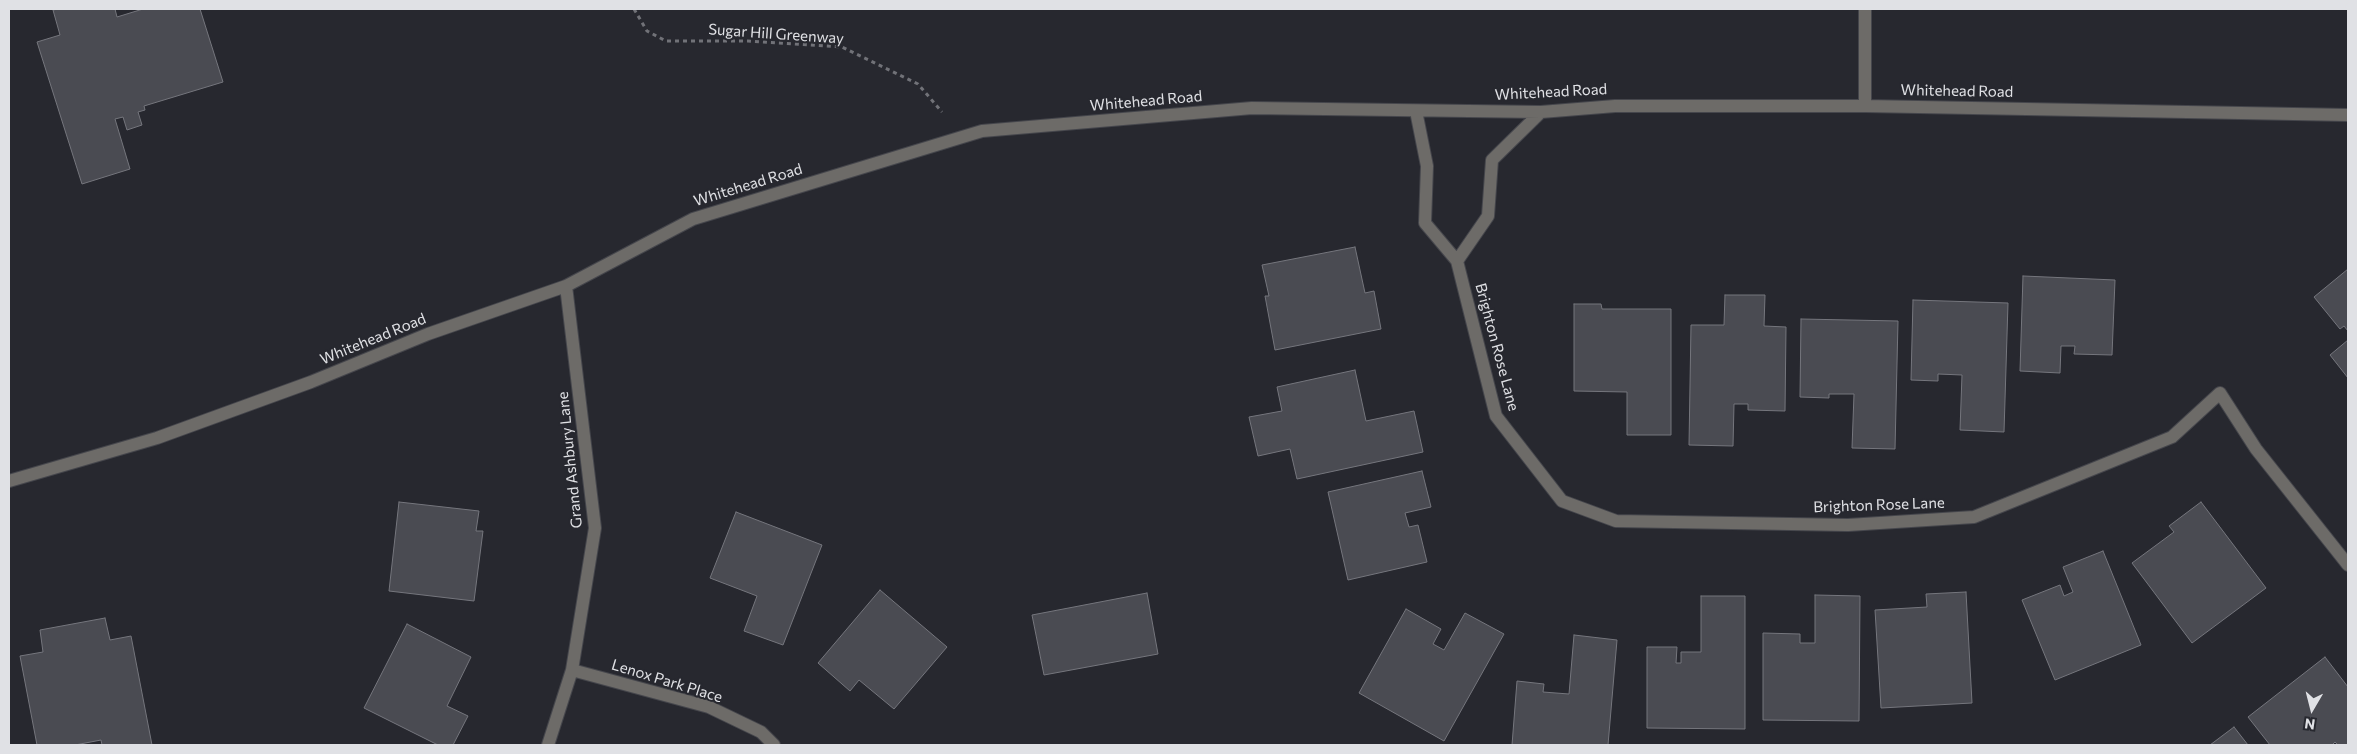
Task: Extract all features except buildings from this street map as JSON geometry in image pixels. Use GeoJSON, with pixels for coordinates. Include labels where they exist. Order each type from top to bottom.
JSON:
{"type":"FeatureCollection","features":[{"type":"Feature","properties":{"kind":"street"},"geometry":{"type":"LineString","coordinates":[[1864,106],[1865,9]]}},
{"type":"Feature","properties":{"kind":"street","name":"Whitehead Road"},"geometry":{"type":"LineString","coordinates":[[9,481],[157,438],[311,382],[428,334],[566,286],[694,218],[982,131],[1252,108],[1541,112],[1616,106],[1864,106],[2348,115]]}},
{"type":"Feature","properties":{"kind":"street","name":"Brighton Rose Lane"},"geometry":{"type":"LineString","coordinates":[[1416,111],[1427,166],[1425,223],[1457,262],[1496,416],[1562,501],[1616,521],[1848,524],[1974,517],[2172,437],[2220,393],[2256,449],[2348,565]]}},
{"type":"Feature","properties":{"kind":"street"},"geometry":{"type":"LineString","coordinates":[[1457,262],[1488,216],[1492,160],[1541,112]]}},
{"type":"Feature","properties":{"kind":"street","name":"Grand Ashbury Lane"},"geometry":{"type":"LineString","coordinates":[[548,745],[572,670],[595,528],[566,286]]}},
{"type":"Feature","properties":{"kind":"street","name":"Lenox Park Place"},"geometry":{"type":"LineString","coordinates":[[572,670],[709,707],[761,732],[774,745]]}},
{"type":"Feature","properties":{"kind":"path","name":"Sugar Hill Greenway"},"geometry":{"type":"LineString","coordinates":[[634,9],[647,31],[666,41],[748,41],[842,47],[918,84],[942,112]]}}]}
